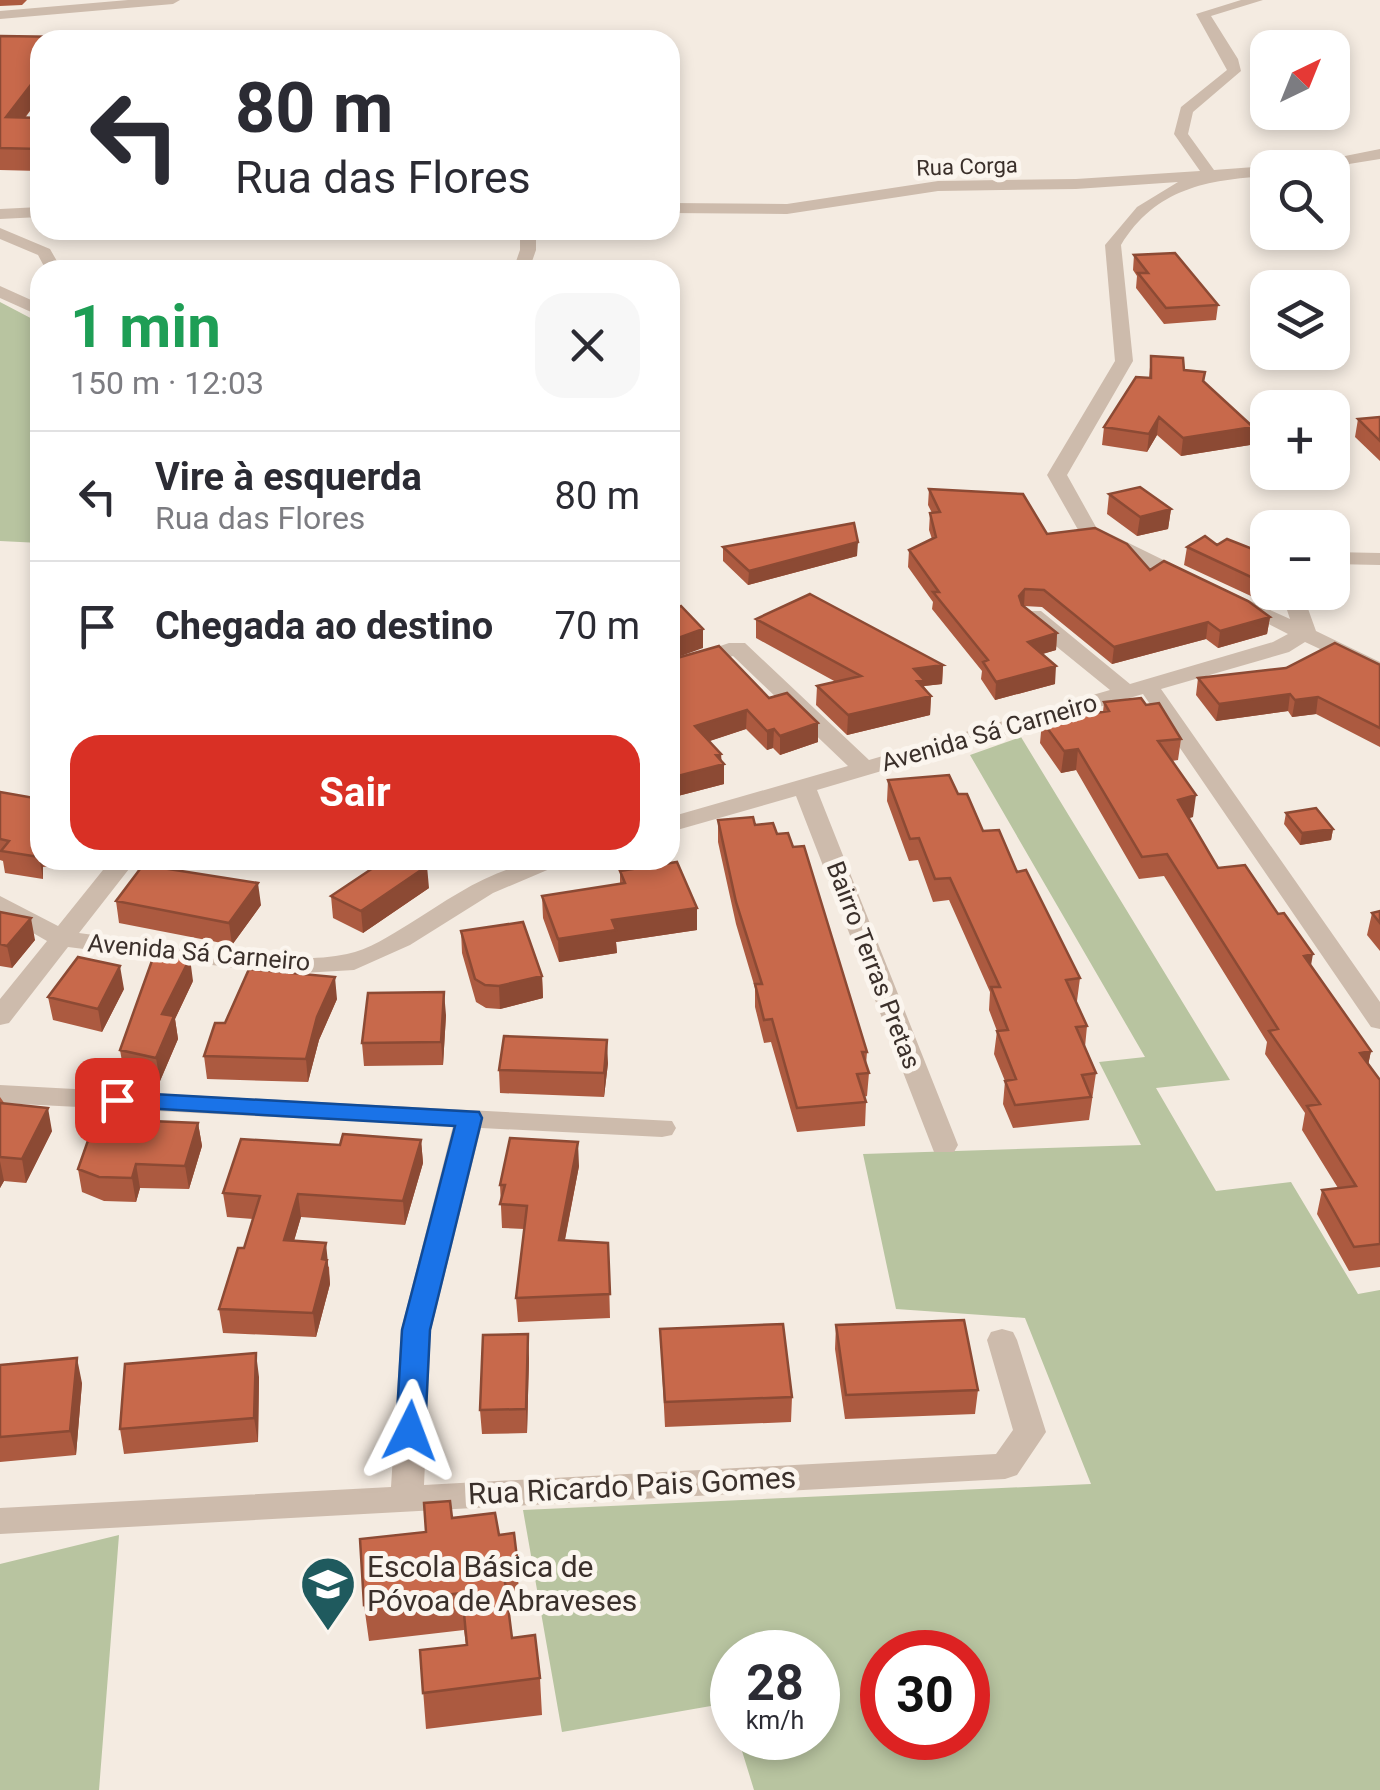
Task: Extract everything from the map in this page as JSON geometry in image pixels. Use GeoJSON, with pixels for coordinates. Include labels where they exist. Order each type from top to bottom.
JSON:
{"type":"FeatureCollection","features":[{"type":"Feature","properties":{"kind":"street"},"geometry":{"type":"LineString","coordinates":[[0,14],[174,0]]}},
{"type":"Feature","properties":{"kind":"street"},"geometry":{"type":"LineString","coordinates":[[1256,0],[1204,14],[1231,58],[1234,71],[1186,110],[1181,134],[1210,175],[1176,185],[1120,232],[1113,245],[1124,361],[1057,475],[1088,532],[1380,670]]}},
{"type":"Feature","properties":{"kind":"street"},"geometry":{"type":"LineString","coordinates":[[1350,159],[1380,154]]}},
{"type":"Feature","properties":{"kind":"street","name":"Rua Corga"},"geometry":{"type":"LineString","coordinates":[[680,208],[787,209],[938,186],[1076,184],[1250,172]]}},
{"type":"Feature","properties":{"kind":"street"},"geometry":{"type":"LineString","coordinates":[[0,214],[30,212]]}},
{"type":"Feature","properties":{"kind":"street"},"geometry":{"type":"LineString","coordinates":[[0,233],[44,252],[48,260]]}},
{"type":"Feature","properties":{"kind":"street"},"geometry":{"type":"LineString","coordinates":[[0,291],[30,306]]}},
{"type":"Feature","properties":{"kind":"street"},"geometry":{"type":"LineString","coordinates":[[1350,558],[1380,559]]}},
{"type":"Feature","properties":{"kind":"street"},"geometry":{"type":"LineString","coordinates":[[1298,610],[1306,633]]}},
{"type":"Feature","properties":{"kind":"street"},"geometry":{"type":"LineString","coordinates":[[1032,615],[1137,689],[1380,1021]]}},
{"type":"Feature","properties":{"kind":"street","name":"Avenida Sá Carneiro"},"geometry":{"type":"LineString","coordinates":[[680,822],[1281,647],[1306,633]]}},
{"type":"Feature","properties":{"kind":"street"},"geometry":{"type":"LineString","coordinates":[[680,667],[737,648],[864,768]]}},
{"type":"Feature","properties":{"kind":"street","name":"Bairro Terras Pretas"},"geometry":{"type":"LineString","coordinates":[[804,786],[944,1145]]}},
{"type":"Feature","properties":{"kind":"street"},"geometry":{"type":"LineString","coordinates":[[0,1018],[116,870]]}},
{"type":"Feature","properties":{"kind":"street","name":"Avenida Sá Carneiro"},"geometry":{"type":"LineString","coordinates":[[62,939],[285,966],[354,962],[401,940],[484,888],[526,870]]}},
{"type":"Feature","properties":{"kind":"street"},"geometry":{"type":"LineString","coordinates":[[0,904],[62,939]]}},
{"type":"Feature","properties":{"kind":"street"},"geometry":{"type":"LineString","coordinates":[[0,1094],[662,1128]]}},
{"type":"Feature","properties":{"kind":"street"},"geometry":{"type":"LineString","coordinates":[[407,1498],[416,1330],[470,1118]]}},
{"type":"Feature","properties":{"kind":"street","name":"Rua Ricardo Pais Gomes"},"geometry":{"type":"LineString","coordinates":[[0,1521],[1004,1466],[1030,1432],[1002,1340]]}},
{"type":"Feature","properties":{"kind":"green space"},"geometry":{"type":"Polygon","coordinates":[[[0,302],[30,318],[30,542],[0,541],[0,302]]]}},
{"type":"Feature","properties":{"kind":"green space"},"geometry":{"type":"Polygon","coordinates":[[[1021,737],[1230,1080],[1156,1088],[1216,1191],[1291,1182],[1358,1294],[1380,1290],[1380,1790],[754,1790],[745,1760],[840,1760],[840,1630],[710,1630],[710,1706],[562,1732],[523,1510],[1091,1484],[1025,1318],[896,1309],[863,1154],[1141,1145],[1099,1062],[1145,1057],[970,755],[1021,737]]]}},
{"type":"Feature","properties":{"kind":"green space"},"geometry":{"type":"Polygon","coordinates":[[[119,1535],[99,1790],[0,1790],[0,1564],[119,1535]]]}},
{"type":"Feature","properties":{"kind":"building"},"geometry":{"type":"Polygon","coordinates":[[[0,36],[30,36],[30,86],[6,117],[30,118],[30,149],[0,148],[0,36]]]}},
{"type":"Feature","properties":{"kind":"building"},"geometry":{"type":"Polygon","coordinates":[[[1175,253],[1218,305],[1166,308],[1138,273],[1148,273],[1134,255],[1175,253]]]}},
{"type":"Feature","properties":{"kind":"building"},"geometry":{"type":"Polygon","coordinates":[[[1151,356],[1183,358],[1184,370],[1205,372],[1203,381],[1250,427],[1183,438],[1159,417],[1149,434],[1104,427],[1136,377],[1151,378],[1151,356]]]}},
{"type":"Feature","properties":{"kind":"building"},"geometry":{"type":"Polygon","coordinates":[[[1380,417],[1380,441],[1358,419],[1380,417]]]}},
{"type":"Feature","properties":{"kind":"building"},"geometry":{"type":"Polygon","coordinates":[[[1140,487],[1171,509],[1140,517],[1109,494],[1140,487]]]}},
{"type":"Feature","properties":{"kind":"building"},"geometry":{"type":"Polygon","coordinates":[[[929,489],[1023,494],[1047,534],[1095,528],[1127,544],[1150,570],[1164,561],[1248,601],[1250,610],[1260,610],[1270,617],[1220,631],[1208,622],[1114,647],[1044,590],[1025,589],[1019,596],[1022,605],[1057,633],[1028,642],[1056,666],[996,682],[983,662],[988,660],[933,592],[939,592],[909,550],[936,537],[930,513],[940,512],[929,489]]]}},
{"type":"Feature","properties":{"kind":"building"},"geometry":{"type":"Polygon","coordinates":[[[854,523],[858,542],[749,571],[723,547],[854,523]]]}},
{"type":"Feature","properties":{"kind":"building"},"geometry":{"type":"Polygon","coordinates":[[[1205,536],[1217,545],[1227,539],[1250,548],[1250,577],[1187,547],[1205,536]]]}},
{"type":"Feature","properties":{"kind":"building"},"geometry":{"type":"Polygon","coordinates":[[[810,594],[943,665],[914,669],[924,680],[917,681],[931,696],[848,715],[817,686],[861,676],[756,619],[810,594]]]}},
{"type":"Feature","properties":{"kind":"building"},"geometry":{"type":"Polygon","coordinates":[[[680,606],[681,606],[703,629],[680,637],[680,606]]]}},
{"type":"Feature","properties":{"kind":"building"},"geometry":{"type":"Polygon","coordinates":[[[1335,643],[1380,665],[1380,728],[1318,697],[1295,700],[1290,694],[1219,704],[1198,678],[1286,668],[1335,643]]]}},
{"type":"Feature","properties":{"kind":"building"},"geometry":{"type":"Polygon","coordinates":[[[719,646],[769,698],[787,693],[818,723],[780,736],[774,729],[767,731],[747,710],[695,726],[721,754],[716,755],[724,764],[680,775],[680,657],[719,646]]]}},
{"type":"Feature","properties":{"kind":"building"},"geometry":{"type":"Polygon","coordinates":[[[1141,698],[1146,705],[1159,703],[1181,739],[1158,741],[1196,795],[1178,800],[1218,868],[1245,865],[1278,914],[1284,913],[1313,954],[1304,956],[1371,1051],[1360,1053],[1380,1080],[1380,1244],[1354,1247],[1322,1190],[1356,1186],[1307,1106],[1320,1104],[1269,1031],[1278,1029],[1167,854],[1142,857],[1078,749],[1064,751],[1042,721],[1109,711],[1104,702],[1141,698]]]}},
{"type":"Feature","properties":{"kind":"building"},"geometry":{"type":"Polygon","coordinates":[[[949,775],[958,794],[967,794],[983,831],[999,830],[1017,872],[1026,870],[1080,978],[1066,980],[1087,1026],[1076,1027],[1096,1073],[1082,1075],[1091,1097],[1015,1105],[1005,1081],[1016,1079],[997,1031],[1008,1030],[991,987],[1000,987],[950,878],[935,879],[919,838],[910,839],[888,780],[949,775]]]}},
{"type":"Feature","properties":{"kind":"building"},"geometry":{"type":"Polygon","coordinates":[[[0,792],[30,797],[30,856],[1,851],[9,841],[0,839],[0,792]]]}},
{"type":"Feature","properties":{"kind":"building"},"geometry":{"type":"Polygon","coordinates":[[[1316,808],[1333,829],[1302,833],[1286,813],[1316,808]]]}},
{"type":"Feature","properties":{"kind":"building"},"geometry":{"type":"Polygon","coordinates":[[[753,817],[755,825],[773,823],[777,834],[788,833],[793,847],[804,846],[867,1052],[862,1052],[869,1073],[857,1074],[866,1102],[797,1108],[772,1019],[764,1020],[755,984],[762,984],[736,902],[718,820],[753,817]]]}},
{"type":"Feature","properties":{"kind":"building"},"geometry":{"type":"Polygon","coordinates":[[[680,869],[697,908],[612,920],[616,930],[558,939],[542,896],[625,883],[620,871],[680,869]]]}},
{"type":"Feature","properties":{"kind":"building"},"geometry":{"type":"Polygon","coordinates":[[[139,870],[175,870],[258,883],[229,923],[116,901],[139,870]]]}},
{"type":"Feature","properties":{"kind":"building"},"geometry":{"type":"Polygon","coordinates":[[[370,870],[421,870],[361,911],[331,896],[370,870]]]}},
{"type":"Feature","properties":{"kind":"building"},"geometry":{"type":"Polygon","coordinates":[[[0,912],[31,918],[7,946],[0,944],[0,912]]]}},
{"type":"Feature","properties":{"kind":"building"},"geometry":{"type":"Polygon","coordinates":[[[523,922],[542,976],[499,986],[475,979],[461,931],[523,922]]]}},
{"type":"Feature","properties":{"kind":"building"},"geometry":{"type":"Polygon","coordinates":[[[154,955],[190,958],[162,1014],[174,1016],[156,1058],[120,1050],[154,955]]]}},
{"type":"Feature","properties":{"kind":"building"},"geometry":{"type":"Polygon","coordinates":[[[78,957],[120,966],[98,1009],[48,997],[78,957]]]}},
{"type":"Feature","properties":{"kind":"building"},"geometry":{"type":"Polygon","coordinates":[[[249,969],[335,977],[317,1017],[306,1059],[204,1056],[215,1023],[225,1023],[249,969]]]}},
{"type":"Feature","properties":{"kind":"building"},"geometry":{"type":"Polygon","coordinates":[[[444,992],[441,1042],[362,1043],[368,993],[444,992]]]}},
{"type":"Feature","properties":{"kind":"building"},"geometry":{"type":"Polygon","coordinates":[[[504,1036],[607,1040],[604,1073],[499,1070],[504,1036]]]}},
{"type":"Feature","properties":{"kind":"building"},"geometry":{"type":"Polygon","coordinates":[[[0,1103],[48,1108],[22,1159],[0,1157],[0,1103]]]}},
{"type":"Feature","properties":{"kind":"building"},"geometry":{"type":"Polygon","coordinates":[[[98,1112],[129,1113],[127,1120],[198,1123],[185,1166],[136,1164],[132,1178],[99,1177],[78,1169],[98,1112]]]}},
{"type":"Feature","properties":{"kind":"building"},"geometry":{"type":"Polygon","coordinates":[[[343,1134],[421,1140],[403,1201],[298,1194],[284,1240],[326,1243],[322,1259],[327,1260],[313,1313],[219,1309],[260,1196],[223,1193],[241,1139],[340,1145],[343,1134]]]}},
{"type":"Feature","properties":{"kind":"building"},"geometry":{"type":"Polygon","coordinates":[[[510,1138],[578,1142],[559,1240],[608,1243],[610,1294],[516,1298],[527,1206],[500,1204],[510,1138]]]}},
{"type":"Feature","properties":{"kind":"building"},"geometry":{"type":"Polygon","coordinates":[[[964,1320],[978,1390],[846,1395],[836,1325],[964,1320]]]}},
{"type":"Feature","properties":{"kind":"building"},"geometry":{"type":"Polygon","coordinates":[[[783,1324],[792,1397],[665,1402],[660,1329],[783,1324]]]}},
{"type":"Feature","properties":{"kind":"building"},"geometry":{"type":"Polygon","coordinates":[[[528,1334],[526,1409],[480,1410],[483,1335],[528,1334]]]}},
{"type":"Feature","properties":{"kind":"building"},"geometry":{"type":"Polygon","coordinates":[[[256,1353],[254,1418],[120,1429],[125,1364],[256,1353]]]}},
{"type":"Feature","properties":{"kind":"building"},"geometry":{"type":"Polygon","coordinates":[[[77,1358],[70,1431],[0,1437],[0,1365],[77,1358]]]}},
{"type":"Feature","properties":{"kind":"building"},"geometry":{"type":"Polygon","coordinates":[[[450,1501],[452,1518],[495,1513],[499,1535],[514,1533],[517,1558],[502,1559],[512,1638],[535,1635],[540,1678],[423,1693],[420,1650],[467,1645],[462,1593],[364,1605],[360,1539],[426,1532],[424,1503],[450,1501]]]}},
{"type":"Feature","properties":{"kind":"place","name":"Escola Básica de Póvoa de Abraveses"},"geometry":{"type":"Point","coordinates":[328,1633]}},
{"type":"Feature","properties":{"kind":"route"},"geometry":{"type":"LineString","coordinates":[[117,1100],[470,1118],[416,1330],[410,1431]]}}]}
